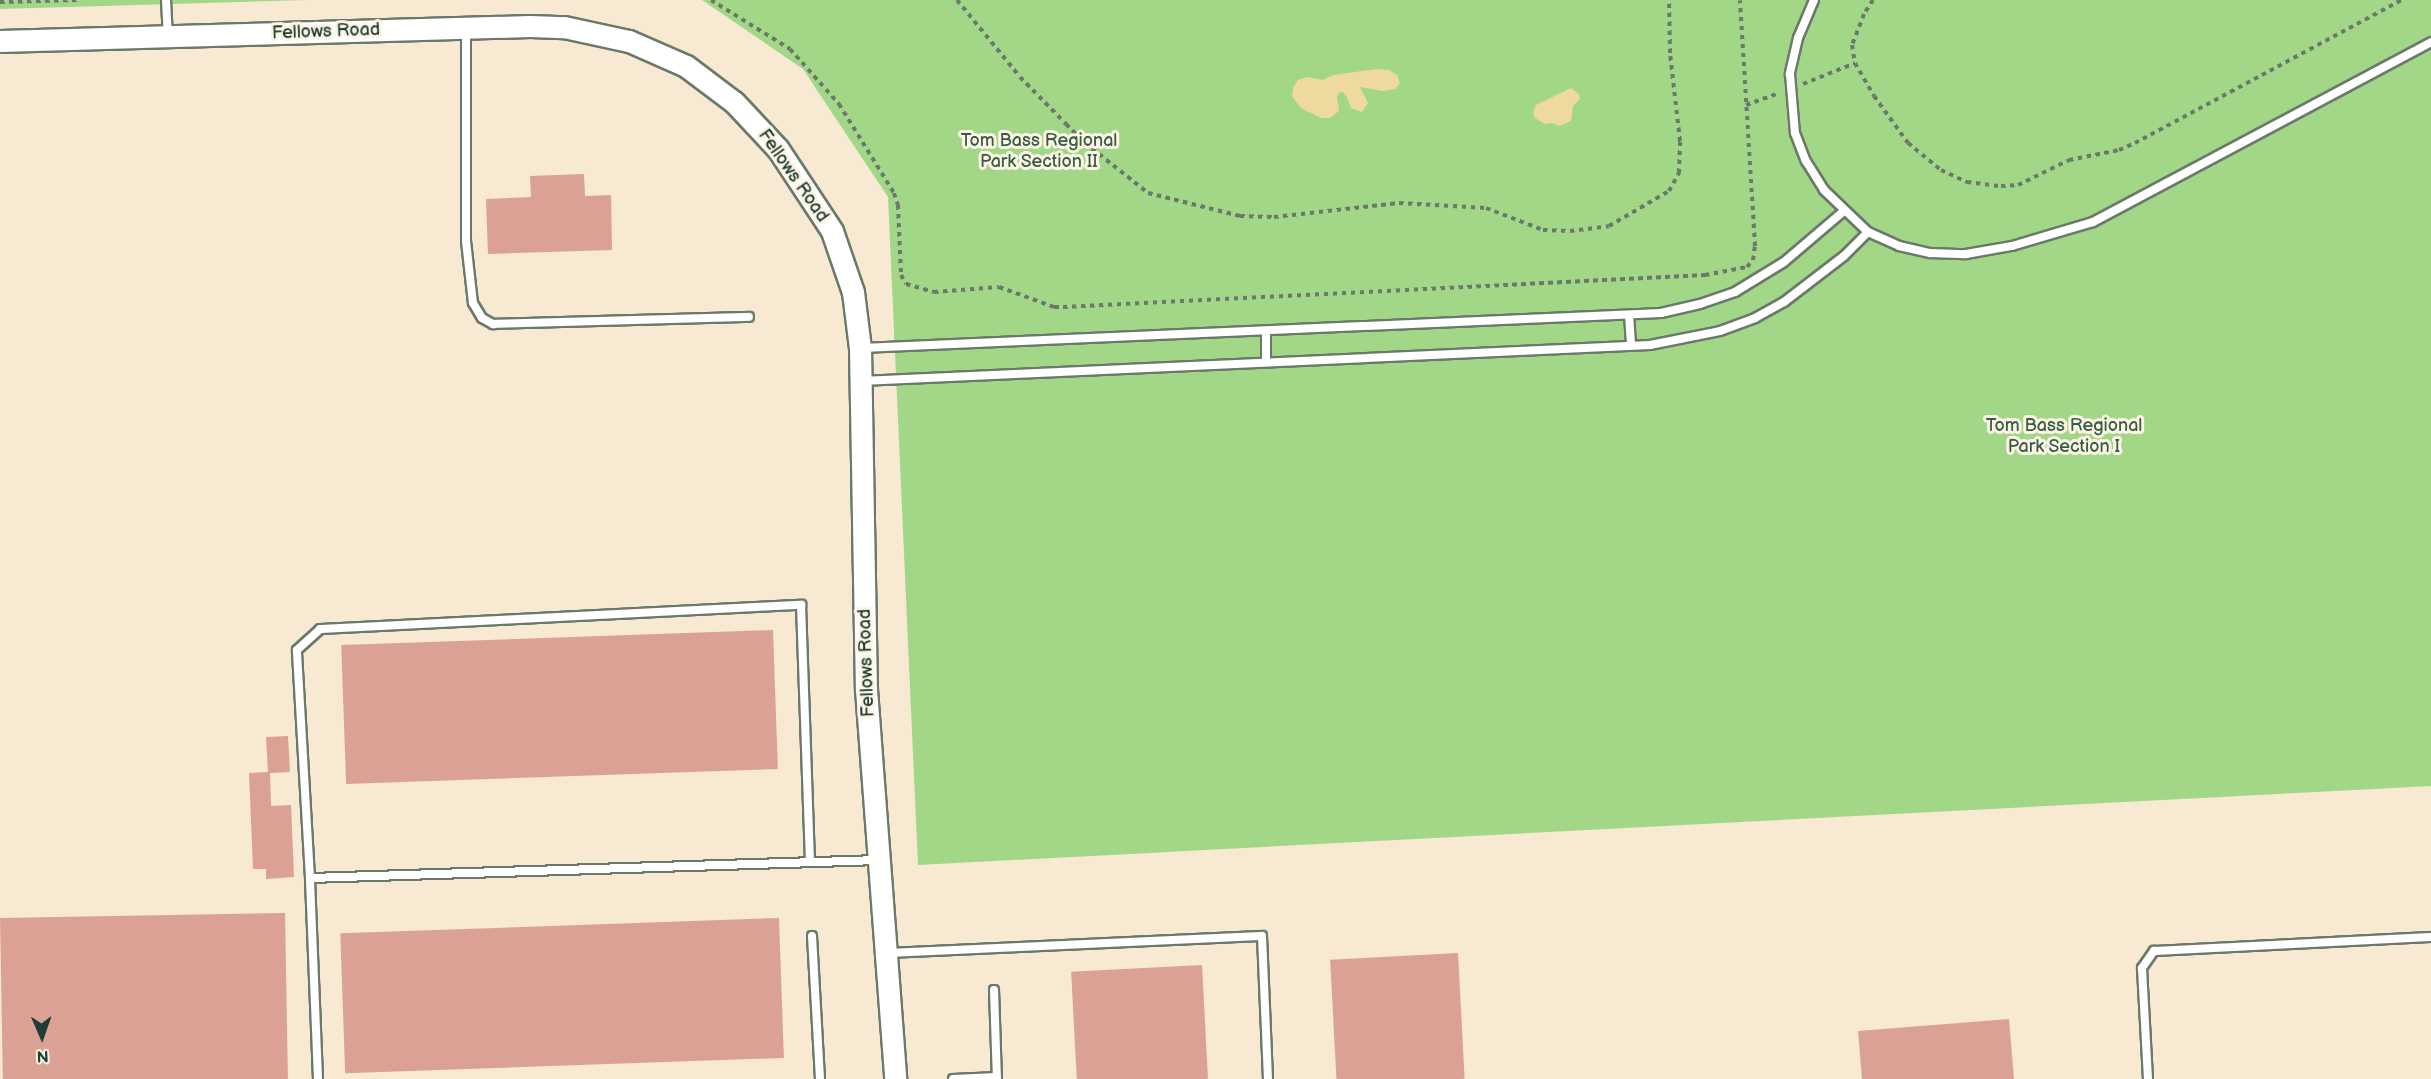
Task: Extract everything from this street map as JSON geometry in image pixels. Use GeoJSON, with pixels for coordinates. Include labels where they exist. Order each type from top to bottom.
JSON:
{"type":"FeatureCollection","features":[{"type":"Feature","properties":{"kind":"street","name":"Fellows Road"},"geometry":{"type":"LineString","coordinates":[[0,41],[530,26],[598,32],[661,53],[711,83],[778,148],[832,231],[853,292],[860,348],[866,689],[895,1079]]}},
{"type":"Feature","properties":{"kind":"lane"},"geometry":{"type":"LineString","coordinates":[[166,0],[168,37]]}},
{"type":"Feature","properties":{"kind":"lane"},"geometry":{"type":"LineString","coordinates":[[1814,0],[1798,38],[1790,74],[1795,133],[1806,161],[1824,190],[1868,232],[1899,246],[1930,254],[1966,254],[2012,246],[2093,222],[2431,42]]}},
{"type":"Feature","properties":{"kind":"lane"},"geometry":{"type":"LineString","coordinates":[[466,28],[466,241],[472,303],[482,318],[493,324],[749,317]]}},
{"type":"Feature","properties":{"kind":"lane"},"geometry":{"type":"LineString","coordinates":[[860,348],[1661,313],[1700,304],[1735,292],[1784,262],[1845,211]]}},
{"type":"Feature","properties":{"kind":"lane"},"geometry":{"type":"LineString","coordinates":[[861,381],[1650,345],[1720,331],[1755,318],[1784,302],[1844,256],[1868,232]]}},
{"type":"Feature","properties":{"kind":"lane"},"geometry":{"type":"LineString","coordinates":[[1629,315],[1631,345]]}},
{"type":"Feature","properties":{"kind":"lane"},"geometry":{"type":"LineString","coordinates":[[1266,331],[1266,362]]}},
{"type":"Feature","properties":{"kind":"lane"},"geometry":{"type":"LineString","coordinates":[[318,1079],[310,878],[297,650],[320,629],[801,604],[810,862]]}},
{"type":"Feature","properties":{"kind":"lane"},"geometry":{"type":"LineString","coordinates":[[310,878],[879,860]]}},
{"type":"Feature","properties":{"kind":"lane"},"geometry":{"type":"LineString","coordinates":[[812,936],[820,1079]]}},
{"type":"Feature","properties":{"kind":"lane"},"geometry":{"type":"LineString","coordinates":[[886,953],[1263,936],[1268,1079]]}},
{"type":"Feature","properties":{"kind":"lane"},"geometry":{"type":"LineString","coordinates":[[2148,1079],[2142,968],[2154,951],[2431,937]]}},
{"type":"Feature","properties":{"kind":"lane"},"geometry":{"type":"LineString","coordinates":[[953,1079],[997,1078],[994,990]]}},
{"type":"Feature","properties":{"kind":"path"},"geometry":{"type":"LineString","coordinates":[[0,2],[78,0]]}},
{"type":"Feature","properties":{"kind":"path"},"geometry":{"type":"LineString","coordinates":[[711,0],[790,49],[839,104],[894,193],[898,205],[901,274],[906,284],[934,292],[999,287],[1054,307],[1063,307],[1705,275],[1747,267],[1753,260],[1755,246],[1740,0]]}},
{"type":"Feature","properties":{"kind":"path"},"geometry":{"type":"LineString","coordinates":[[957,0],[1020,77],[1066,124],[1085,143],[1148,193],[1240,216],[1274,217],[1399,203],[1486,208],[1543,230],[1570,231],[1609,226],[1669,191],[1679,173],[1680,141],[1670,53],[1669,0]]}},
{"type":"Feature","properties":{"kind":"path"},"geometry":{"type":"LineString","coordinates":[[1873,0],[1864,14],[1856,35],[1852,56],[1874,96],[1908,143],[1941,170],[1967,182],[2001,186],[2025,182],[2069,160],[2118,150],[2135,143],[2402,0]]}},
{"type":"Feature","properties":{"kind":"green space"},"geometry":{"type":"Polygon","coordinates":[[[0,0],[307,0],[0,9],[0,0]]]}},
{"type":"Feature","properties":{"kind":"green space","name":"Tom Bass Regional Park Section I"},"geometry":{"type":"Polygon","coordinates":[[[702,0],[2431,0],[2431,786],[918,865],[888,197],[803,69],[702,0]]]}},
{"type":"Feature","properties":{"kind":"sand"},"geometry":{"type":"Polygon","coordinates":[[[1377,69],[1389,70],[1397,75],[1400,83],[1395,89],[1383,91],[1360,87],[1368,103],[1362,112],[1351,108],[1343,92],[1337,97],[1339,111],[1330,118],[1321,118],[1301,108],[1292,96],[1293,88],[1298,80],[1307,77],[1323,80],[1333,75],[1377,69]]]}},
{"type":"Feature","properties":{"kind":"sand"},"geometry":{"type":"Polygon","coordinates":[[[1571,88],[1579,94],[1580,99],[1573,106],[1571,121],[1559,126],[1553,123],[1545,124],[1535,118],[1533,113],[1536,105],[1571,88]]]}},
{"type":"Feature","properties":{"kind":"building"},"geometry":{"type":"Polygon","coordinates":[[[584,174],[585,196],[611,195],[612,250],[488,254],[486,199],[531,197],[530,176],[584,174]]]}},
{"type":"Feature","properties":{"kind":"building"},"geometry":{"type":"Polygon","coordinates":[[[773,630],[778,769],[346,784],[341,645],[773,630]]]}},
{"type":"Feature","properties":{"kind":"building"},"geometry":{"type":"Polygon","coordinates":[[[288,736],[290,772],[270,773],[271,806],[291,805],[294,877],[266,879],[266,869],[253,869],[249,773],[268,772],[266,737],[288,736]]]}},
{"type":"Feature","properties":{"kind":"building"},"geometry":{"type":"Polygon","coordinates":[[[285,913],[288,1079],[3,1079],[0,918],[285,913]]]}},
{"type":"Feature","properties":{"kind":"building"},"geometry":{"type":"Polygon","coordinates":[[[779,918],[784,1058],[345,1073],[340,933],[779,918]]]}},
{"type":"Feature","properties":{"kind":"building"},"geometry":{"type":"Polygon","coordinates":[[[1458,953],[1465,1079],[1336,1079],[1330,960],[1458,953]]]}},
{"type":"Feature","properties":{"kind":"building"},"geometry":{"type":"Polygon","coordinates":[[[1202,965],[1208,1079],[1077,1079],[1071,972],[1202,965]]]}},
{"type":"Feature","properties":{"kind":"building"},"geometry":{"type":"Polygon","coordinates":[[[2009,1019],[2014,1079],[1862,1079],[1858,1031],[2009,1019]]]}},
{"type":"Feature","properties":{"kind":"park label","name":"Tom Bass Regional Park Section II"},"geometry":{"type":"Point","coordinates":[1039,152]}}]}
